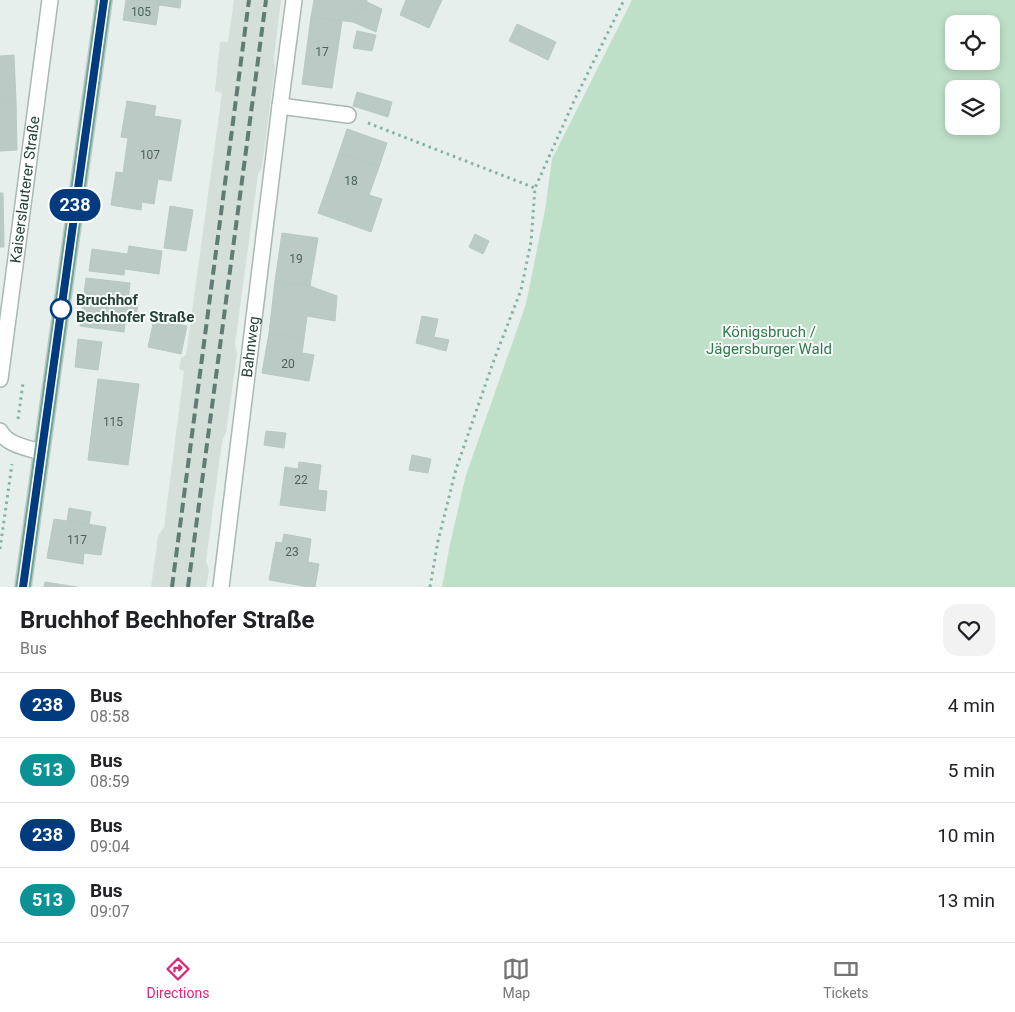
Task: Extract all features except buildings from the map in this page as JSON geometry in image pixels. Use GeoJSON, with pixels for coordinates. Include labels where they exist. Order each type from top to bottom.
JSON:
{"type":"FeatureCollection","features":[{"type":"Feature","properties":{"kind":"main road"},"geometry":{"type":"LineString","coordinates":[[23,587],[104,0]]}},
{"type":"Feature","properties":{"kind":"street","name":"Kaiserslauterer Straße"},"geometry":{"type":"LineString","coordinates":[[0,379],[50,0]]}},
{"type":"Feature","properties":{"kind":"street","name":"Bahnweg"},"geometry":{"type":"LineString","coordinates":[[220,587],[294,0]]}},
{"type":"Feature","properties":{"kind":"street"},"geometry":{"type":"LineString","coordinates":[[280,106],[348,115]]}},
{"type":"Feature","properties":{"kind":"street"},"geometry":{"type":"LineString","coordinates":[[0,431],[1,434],[15,444],[41,452]]}},
{"type":"Feature","properties":{"kind":"path"},"geometry":{"type":"LineString","coordinates":[[430,587],[438,541],[456,469],[520,290],[531,242],[535,188],[574,101],[624,0]]}},
{"type":"Feature","properties":{"kind":"path"},"geometry":{"type":"LineString","coordinates":[[348,115],[535,188]]}},
{"type":"Feature","properties":{"kind":"shaded area"},"geometry":{"type":"Polygon","coordinates":[[[234,0],[281,0],[274,57],[275,68],[262,167],[258,175],[235,344],[237,354],[226,432],[222,442],[206,561],[209,570],[206,587],[151,587],[158,536],[164,527],[184,371],[179,369],[181,358],[186,355],[222,93],[215,91],[220,42],[228,42],[234,0]]]}},
{"type":"Feature","properties":{"kind":"green space","name":"Königsbruch / Jägersburger Wald"},"geometry":{"type":"Polygon","coordinates":[[[632,0],[1015,0],[1015,587],[442,587],[466,475],[526,304],[545,210],[552,159],[632,0]]]}},
{"type":"Feature","properties":{"kind":"railway"},"geometry":{"type":"LineString","coordinates":[[172,587],[249,0]]}},
{"type":"Feature","properties":{"kind":"railway"},"geometry":{"type":"LineString","coordinates":[[188,587],[266,0]]}},
{"type":"Feature","properties":{"kind":"bus line","name":"238"},"geometry":{"type":"LineString","coordinates":[[23,587],[104,0]]}},
{"type":"Feature","properties":{"kind":"place","name":"Bruchhof Bechhofer Straße"},"geometry":{"type":"Point","coordinates":[61,309]}}]}
